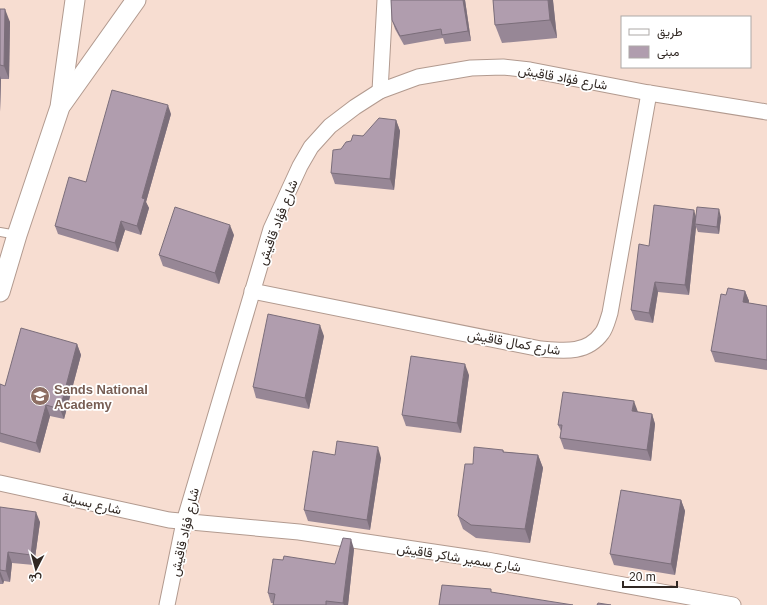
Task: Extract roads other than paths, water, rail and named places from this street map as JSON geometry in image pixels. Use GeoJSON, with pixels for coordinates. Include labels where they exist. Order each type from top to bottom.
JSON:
{"type":"FeatureCollection","features":[{"type":"Feature","properties":{"kind":"street"},"geometry":{"type":"LineString","coordinates":[[60,107],[74,0]]}},
{"type":"Feature","properties":{"kind":"street"},"geometry":{"type":"LineString","coordinates":[[0,292],[8,233],[60,107],[136,0]]}},
{"type":"Feature","properties":{"kind":"street"},"geometry":{"type":"LineString","coordinates":[[380,91],[385,0]]}},
{"type":"Feature","properties":{"kind":"street","name":"شارع فؤاد قاقيش"},"geometry":{"type":"LineString","coordinates":[[167,605],[184,522],[271,229],[282,201],[312,147],[330,126],[355,107],[380,91],[418,77],[471,68],[503,67],[555,74],[649,93],[767,112]]}},
{"type":"Feature","properties":{"kind":"street","name":"شارع كمال قاقيش"},"geometry":{"type":"LineString","coordinates":[[252,291],[541,349],[570,352],[588,347],[602,333],[610,312],[649,93]]}},
{"type":"Feature","properties":{"kind":"street","name":"شارع بسيلة"},"geometry":{"type":"LineString","coordinates":[[0,483],[151,517],[184,522]]}},
{"type":"Feature","properties":{"kind":"street","name":"شارع سمير شاكر قاقيش"},"geometry":{"type":"LineString","coordinates":[[184,522],[307,533],[487,560],[733,605]]}},
{"type":"Feature","properties":{"kind":"place","name":"Sands National Academy"},"geometry":{"type":"Point","coordinates":[40,396]}}]}
